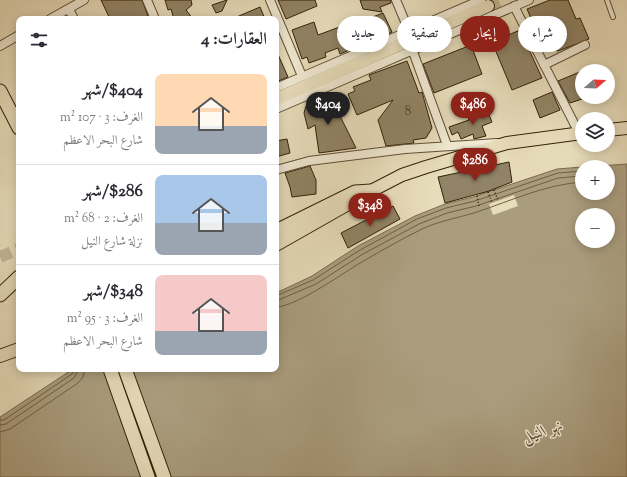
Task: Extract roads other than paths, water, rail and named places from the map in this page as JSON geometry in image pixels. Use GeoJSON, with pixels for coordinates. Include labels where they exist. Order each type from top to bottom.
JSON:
{"type":"FeatureCollection","features":[{"type":"Feature","properties":{"kind":"highway"},"geometry":{"type":"LineString","coordinates":[[0,91],[16,122]]}},
{"type":"Feature","properties":{"kind":"highway"},"geometry":{"type":"LineString","coordinates":[[279,230],[355,192],[371,191]]}},
{"type":"Feature","properties":{"kind":"highway"},"geometry":{"type":"LineString","coordinates":[[0,295],[16,280]]}},
{"type":"Feature","properties":{"kind":"highway"},"geometry":{"type":"LineString","coordinates":[[111,372],[148,477]]}},
{"type":"Feature","properties":{"kind":"highway"},"geometry":{"type":"LineString","coordinates":[[126,372],[164,477]]}},
{"type":"Feature","properties":{"kind":"main road"},"geometry":{"type":"LineString","coordinates":[[389,44],[485,3]]}},
{"type":"Feature","properties":{"kind":"main road"},"geometry":{"type":"LineString","coordinates":[[279,98],[372,52]]}},
{"type":"Feature","properties":{"kind":"main road"},"geometry":{"type":"LineString","coordinates":[[615,129],[627,128]]}},
{"type":"Feature","properties":{"kind":"main road"},"geometry":{"type":"LineString","coordinates":[[279,243],[402,175],[507,143],[575,134]]}},
{"type":"Feature","properties":{"kind":"main road"},"geometry":{"type":"LineString","coordinates":[[0,356],[16,350]]}},
{"type":"Feature","properties":{"kind":"street"},"geometry":{"type":"LineString","coordinates":[[56,16],[84,0]]}},
{"type":"Feature","properties":{"kind":"street"},"geometry":{"type":"LineString","coordinates":[[147,0],[154,16]]}},
{"type":"Feature","properties":{"kind":"street"},"geometry":{"type":"LineString","coordinates":[[270,0],[277,16]]}},
{"type":"Feature","properties":{"kind":"street"},"geometry":{"type":"LineString","coordinates":[[396,0],[403,16]]}},
{"type":"Feature","properties":{"kind":"street"},"geometry":{"type":"LineString","coordinates":[[452,32],[529,0]]}},
{"type":"Feature","properties":{"kind":"street"},"geometry":{"type":"LineString","coordinates":[[450,16],[485,3]]}},
{"type":"Feature","properties":{"kind":"street"},"geometry":{"type":"LineString","coordinates":[[514,6],[575,122]]}},
{"type":"Feature","properties":{"kind":"street"},"geometry":{"type":"LineString","coordinates":[[69,9],[72,16]]}},
{"type":"Feature","properties":{"kind":"street"},"geometry":{"type":"LineString","coordinates":[[279,21],[302,76]]}},
{"type":"Feature","properties":{"kind":"street"},"geometry":{"type":"LineString","coordinates":[[0,46],[16,38]]}},
{"type":"Feature","properties":{"kind":"street"},"geometry":{"type":"LineString","coordinates":[[544,65],[585,45]]}},
{"type":"Feature","properties":{"kind":"street"},"geometry":{"type":"LineString","coordinates":[[279,87],[302,76],[370,52]]}},
{"type":"Feature","properties":{"kind":"street"},"geometry":{"type":"LineString","coordinates":[[279,108],[405,52]]}},
{"type":"Feature","properties":{"kind":"street"},"geometry":{"type":"LineString","coordinates":[[413,52],[447,145]]}},
{"type":"Feature","properties":{"kind":"street"},"geometry":{"type":"LineString","coordinates":[[279,169],[316,160],[447,145],[507,143]]}},
{"type":"Feature","properties":{"kind":"street"},"geometry":{"type":"LineString","coordinates":[[279,164],[288,166]]}},
{"type":"Feature","properties":{"kind":"lane"},"geometry":{"type":"LineString","coordinates":[[607,0],[613,17]]}},
{"type":"Feature","properties":{"kind":"water","name":"نهر النيل"},"geometry":{"type":"Polygon","coordinates":[[[627,164],[627,477],[0,477],[0,417],[68,372],[279,372],[279,292],[312,276],[358,246],[415,216],[445,204],[473,197],[557,169],[575,168],[575,200],[615,200],[615,165],[627,164]]]}},
{"type":"Feature","properties":{"kind":"tunnel"},"geometry":{"type":"LineString","coordinates":[[488,6],[503,0]]}},
{"type":"Feature","properties":{"kind":"tunnel"},"geometry":{"type":"LineString","coordinates":[[0,257],[16,250]]}}]}
